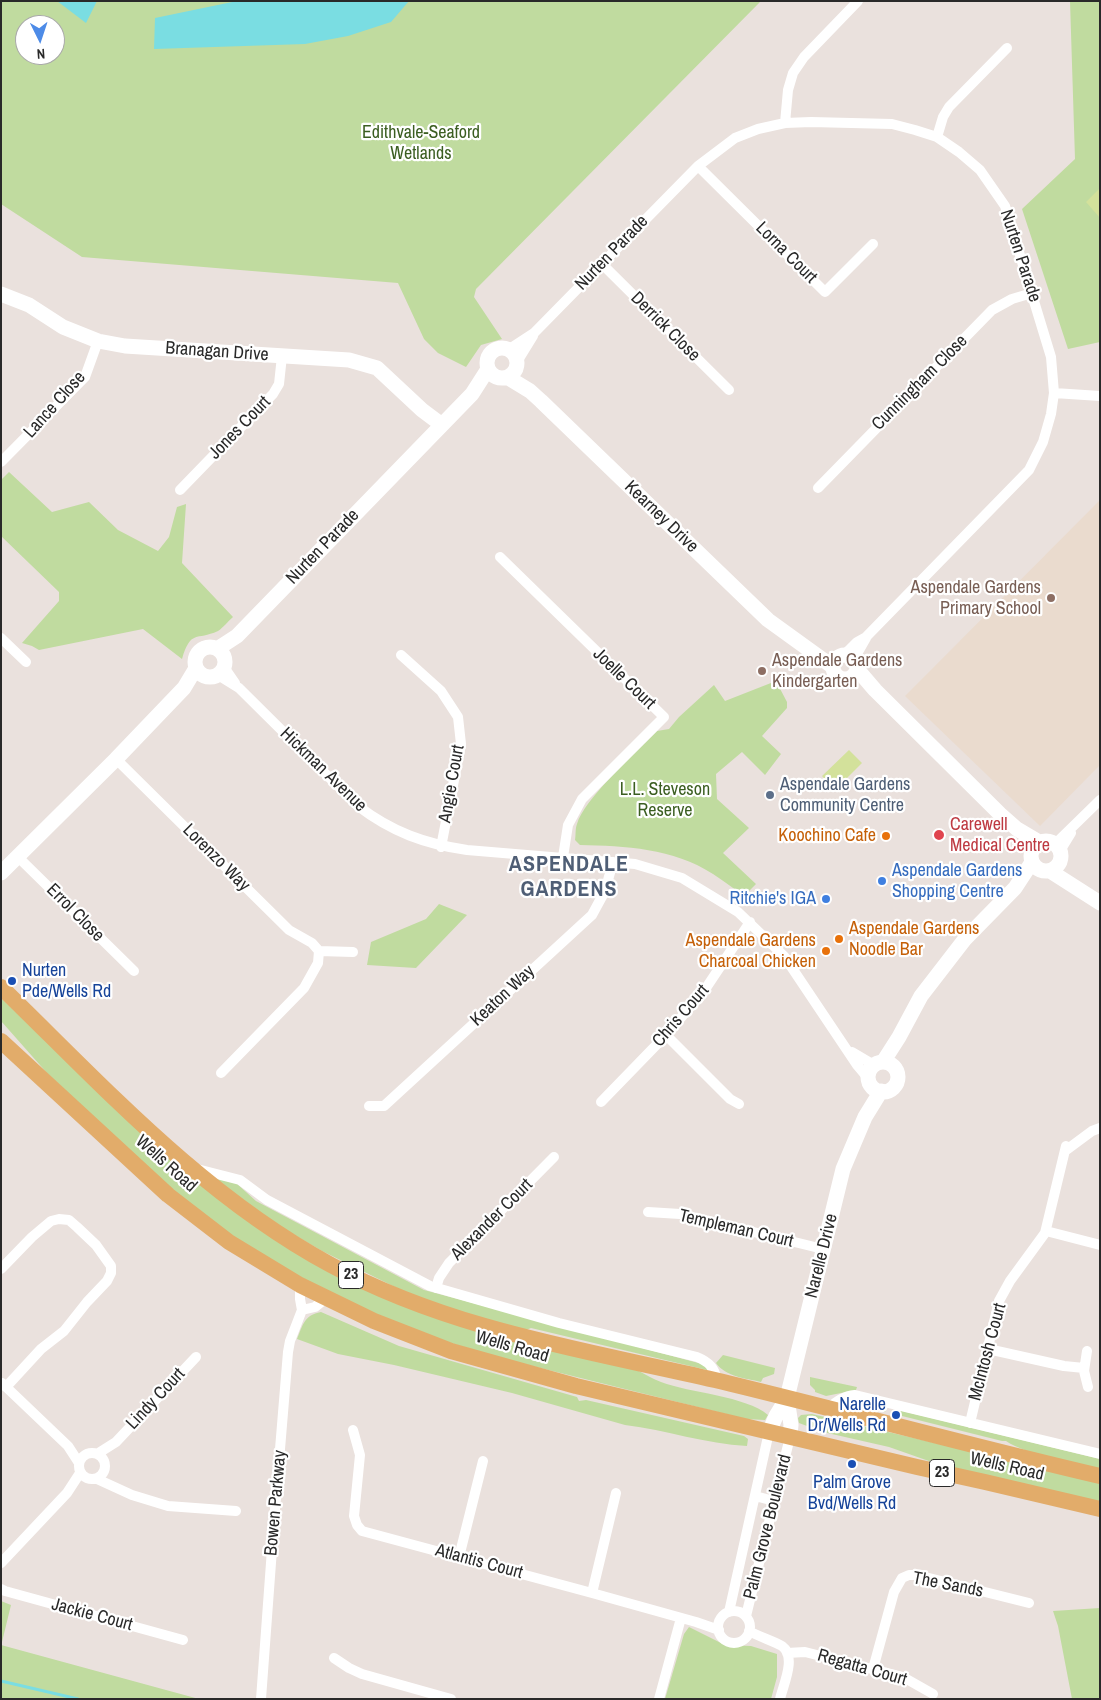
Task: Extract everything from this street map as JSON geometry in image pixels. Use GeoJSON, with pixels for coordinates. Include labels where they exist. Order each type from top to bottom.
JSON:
{"type":"FeatureCollection","features":[{"type":"Feature","properties":{"kind":"main road","name":"Wells Road"},"geometry":{"type":"LineString","coordinates":[[1,987],[187,1165],[241,1208],[284,1237],[347,1273],[402,1298],[458,1319],[510,1334],[788,1398],[1100,1476]]}},
{"type":"Feature","properties":{"kind":"main road","name":"Wells Road"},"geometry":{"type":"LineString","coordinates":[[1,1041],[168,1195],[229,1242],[300,1285],[398,1331],[451,1350],[576,1386],[1100,1509]]}},
{"type":"Feature","properties":{"kind":"street"},"geometry":{"type":"LineString","coordinates":[[785,123],[788,90],[793,73],[804,57],[858,1]]}},
{"type":"Feature","properties":{"kind":"street"},"geometry":{"type":"LineString","coordinates":[[937,137],[949,107],[1007,48]]}},
{"type":"Feature","properties":{"kind":"street","name":"Nurten Parade"},"geometry":{"type":"LineString","coordinates":[[1,873],[116,760],[184,688],[214,666],[237,636],[472,394],[506,367],[534,333],[698,166],[735,138],[758,129],[785,123],[892,124],[937,137],[980,170],[1006,206],[1051,357],[1054,393],[1051,414],[1043,442],[1029,470],[866,637],[857,642],[846,664]]}},
{"type":"Feature","properties":{"kind":"street","name":"Lorna Court"},"geometry":{"type":"LineString","coordinates":[[698,166],[825,292],[873,244]]}},
{"type":"Feature","properties":{"kind":"street","name":"Derrick Close"},"geometry":{"type":"LineString","coordinates":[[601,263],[728,390]]}},
{"type":"Feature","properties":{"kind":"street","name":"Cunningham Close"},"geometry":{"type":"LineString","coordinates":[[818,488],[992,310],[1032,293]]}},
{"type":"Feature","properties":{"kind":"street","name":"Branagan Drive"},"geometry":{"type":"LineString","coordinates":[[3,295],[29,305],[63,327],[98,341],[125,346],[349,360],[377,368],[439,428]]}},
{"type":"Feature","properties":{"kind":"street","name":"Nurten Parade"},"geometry":{"type":"LineString","coordinates":[[506,367],[534,333]]}},
{"type":"Feature","properties":{"kind":"street","name":"Lance Close"},"geometry":{"type":"LineString","coordinates":[[1,462],[85,376],[98,341]]}},
{"type":"Feature","properties":{"kind":"street","name":"Jones Court"},"geometry":{"type":"LineString","coordinates":[[180,490],[272,394],[279,384],[282,356]]}},
{"type":"Feature","properties":{"kind":"street","name":"Kearney Drive"},"geometry":{"type":"LineString","coordinates":[[506,367],[768,620],[795,639],[846,664],[876,690],[960,775],[1082,892],[1100,903]]}},
{"type":"Feature","properties":{"kind":"street"},"geometry":{"type":"LineString","coordinates":[[1054,393],[1100,396]]}},
{"type":"Feature","properties":{"kind":"street","name":"Joelle Court"},"geometry":{"type":"LineString","coordinates":[[500,557],[664,718],[582,799],[568,825],[563,858]]}},
{"type":"Feature","properties":{"kind":"street"},"geometry":{"type":"LineString","coordinates":[[1,638],[26,662]]}},
{"type":"Feature","properties":{"kind":"street","name":"Angie Court"},"geometry":{"type":"LineString","coordinates":[[401,655],[441,691],[458,717],[461,744],[441,847]]}},
{"type":"Feature","properties":{"kind":"street","name":"Hickman Avenue"},"geometry":{"type":"LineString","coordinates":[[214,666],[358,806],[374,818],[407,836],[441,847],[635,864],[682,878],[738,912],[784,956],[857,1065],[878,1075]]}},
{"type":"Feature","properties":{"kind":"street","name":"Lorenzo Way"},"geometry":{"type":"LineString","coordinates":[[116,760],[282,923],[297,935],[316,946],[319,951]]}},
{"type":"Feature","properties":{"kind":"street"},"geometry":{"type":"LineString","coordinates":[[1046,857],[1100,800]]}},
{"type":"Feature","properties":{"kind":"street","name":"Errol Close"},"geometry":{"type":"LineString","coordinates":[[17,856],[134,971]]}},
{"type":"Feature","properties":{"kind":"street","name":"Narelle Drive"},"geometry":{"type":"LineString","coordinates":[[790,1437],[791,1425],[788,1398],[823,1249],[844,1169],[865,1117],[878,1075],[921,996],[964,939],[1046,857]]}},
{"type":"Feature","properties":{"kind":"street","name":"Keaton Way"},"geometry":{"type":"LineString","coordinates":[[369,1106],[384,1106],[592,915],[605,891],[613,862]]}},
{"type":"Feature","properties":{"kind":"street","name":"Chris Court"},"geometry":{"type":"LineString","coordinates":[[601,1102],[666,1035],[704,991],[750,922]]}},
{"type":"Feature","properties":{"kind":"street"},"geometry":{"type":"LineString","coordinates":[[221,1073],[304,988],[318,963],[319,951],[353,952]]}},
{"type":"Feature","properties":{"kind":"street"},"geometry":{"type":"LineString","coordinates":[[666,1035],[730,1099],[739,1104]]}},
{"type":"Feature","properties":{"kind":"street","name":"McIntosh Court"},"geometry":{"type":"LineString","coordinates":[[970,1423],[999,1301],[1010,1281],[1046,1231],[1065,1149],[1092,1131],[1100,1128]]}},
{"type":"Feature","properties":{"kind":"street","name":"Alexander Court"},"geometry":{"type":"LineString","coordinates":[[436,1288],[439,1278],[449,1263],[554,1157]]}},
{"type":"Feature","properties":{"kind":"street","name":"Wells Road"},"geometry":{"type":"LineString","coordinates":[[187,1165],[240,1180],[266,1200],[422,1283],[560,1323],[697,1357],[711,1365],[716,1371],[717,1381]]}},
{"type":"Feature","properties":{"kind":"street","name":"Templeman Court"},"geometry":{"type":"LineString","coordinates":[[648,1212],[680,1214],[823,1249]]}},
{"type":"Feature","properties":{"kind":"street"},"geometry":{"type":"LineString","coordinates":[[1,1269],[32,1237],[51,1221],[59,1218],[69,1220],[96,1245],[111,1266],[108,1281],[87,1302],[64,1331],[41,1349],[3,1385],[68,1446],[86,1470],[139,1497],[168,1506],[236,1511]]}},
{"type":"Feature","properties":{"kind":"street"},"geometry":{"type":"LineString","coordinates":[[1046,1231],[1100,1244]]}},
{"type":"Feature","properties":{"kind":"street","name":"Bowen Parkway"},"geometry":{"type":"LineString","coordinates":[[260,1699],[288,1352],[290,1341],[302,1310],[300,1285]]}},
{"type":"Feature","properties":{"kind":"street"},"geometry":{"type":"LineString","coordinates":[[302,1310],[314,1307],[325,1298]]}},
{"type":"Feature","properties":{"kind":"street"},"geometry":{"type":"LineString","coordinates":[[988,1349],[1064,1366],[1084,1368]]}},
{"type":"Feature","properties":{"kind":"street"},"geometry":{"type":"LineString","coordinates":[[1087,1351],[1084,1376],[1088,1387]]}},
{"type":"Feature","properties":{"kind":"street","name":"Lindy Court"},"geometry":{"type":"LineString","coordinates":[[97,1454],[116,1442],[196,1357]]}},
{"type":"Feature","properties":{"kind":"street","name":"Wells Road"},"geometry":{"type":"LineString","coordinates":[[829,1408],[837,1400],[855,1395],[1100,1454]]}},
{"type":"Feature","properties":{"kind":"street","name":"Narelle Drive"},"geometry":{"type":"LineString","coordinates":[[769,1432],[776,1416],[788,1398]]}},
{"type":"Feature","properties":{"kind":"street","name":"Atlantis Court"},"geometry":{"type":"LineString","coordinates":[[353,1430],[360,1455],[354,1516],[357,1526],[362,1531],[696,1622],[719,1625]]}},
{"type":"Feature","properties":{"kind":"street","name":"Palm Grove Boulevard"},"geometry":{"type":"LineString","coordinates":[[729,1612],[769,1432]]}},
{"type":"Feature","properties":{"kind":"street","name":"Palm Grove Boulevard"},"geometry":{"type":"LineString","coordinates":[[746,1616],[790,1437]]}},
{"type":"Feature","properties":{"kind":"street","name":"Lindy Court"},"geometry":{"type":"LineString","coordinates":[[86,1470],[105,1467],[116,1442]]}},
{"type":"Feature","properties":{"kind":"street"},"geometry":{"type":"LineString","coordinates":[[1,1564],[66,1493],[97,1454],[120,1488]]}},
{"type":"Feature","properties":{"kind":"street"},"geometry":{"type":"LineString","coordinates":[[459,1557],[483,1461]]}},
{"type":"Feature","properties":{"kind":"street"},"geometry":{"type":"LineString","coordinates":[[592,1593],[616,1493]]}},
{"type":"Feature","properties":{"kind":"street"},"geometry":{"type":"LineString","coordinates":[[755,1496],[774,1500]]}},
{"type":"Feature","properties":{"kind":"street"},"geometry":{"type":"LineString","coordinates":[[742,1553],[760,1556]]}},
{"type":"Feature","properties":{"kind":"street","name":"The Sands"},"geometry":{"type":"LineString","coordinates":[[873,1669],[894,1592],[902,1578],[909,1575],[917,1575],[1029,1603]]}},
{"type":"Feature","properties":{"kind":"street","name":"Jackie Court"},"geometry":{"type":"LineString","coordinates":[[1,1589],[5,1592],[183,1640]]}},
{"type":"Feature","properties":{"kind":"street"},"geometry":{"type":"LineString","coordinates":[[746,1635],[748,1620],[746,1616],[738,1612],[725,1614],[719,1625],[720,1635],[728,1641],[733,1642],[746,1635],[782,1647],[788,1653],[788,1669],[780,1699]]}},
{"type":"Feature","properties":{"kind":"street"},"geometry":{"type":"LineString","coordinates":[[659,1699],[681,1618]]}},
{"type":"Feature","properties":{"kind":"street","name":"Regatta Court"},"geometry":{"type":"LineString","coordinates":[[788,1653],[805,1652],[903,1677],[933,1694]]}},
{"type":"Feature","properties":{"kind":"street"},"geometry":{"type":"LineString","coordinates":[[334,1658],[362,1674],[451,1699]]}},
{"type":"Feature","properties":{"kind":"shaded area","name":"Aspendale Gardens Primary School"},"geometry":{"type":"Polygon","coordinates":[[[1100,500],[1100,765],[1040,826],[905,696],[1100,500]]]}},
{"type":"Feature","properties":{"kind":"green space","name":"Edithvale-Seaford Wetlands"},"geometry":{"type":"Polygon","coordinates":[[[1,1],[761,1],[476,289],[474,297],[502,339],[481,345],[466,367],[438,353],[424,339],[398,283],[82,257],[1,204],[1,1]]]}},
{"type":"Feature","properties":{"kind":"green space"},"geometry":{"type":"Polygon","coordinates":[[[1070,1],[1100,1],[1100,342],[1068,349],[1022,209],[1075,159],[1070,1]]]}},
{"type":"Feature","properties":{"kind":"green space"},"geometry":{"type":"Polygon","coordinates":[[[1100,188],[1100,218],[1086,202],[1100,188]]]}},
{"type":"Feature","properties":{"kind":"green space"},"geometry":{"type":"Polygon","coordinates":[[[9,472],[52,512],[89,502],[118,530],[158,551],[169,537],[177,507],[186,504],[182,563],[233,617],[218,631],[195,638],[188,643],[182,659],[143,629],[39,650],[22,643],[59,601],[59,592],[1,536],[1,480],[9,472]]]}},
{"type":"Feature","properties":{"kind":"green space","name":"L.L. Steveson Reserve"},"geometry":{"type":"Polygon","coordinates":[[[776,681],[787,702],[787,708],[762,736],[781,754],[765,775],[742,752],[716,774],[717,799],[749,828],[723,853],[756,884],[744,896],[698,865],[682,859],[648,850],[580,845],[575,840],[576,826],[581,814],[598,791],[657,731],[669,729],[679,717],[714,685],[725,701],[776,681]]]}},
{"type":"Feature","properties":{"kind":"green space"},"geometry":{"type":"Polygon","coordinates":[[[849,750],[862,763],[835,790],[822,776],[849,750]]]}},
{"type":"Feature","properties":{"kind":"green space"},"geometry":{"type":"Polygon","coordinates":[[[439,904],[467,915],[416,968],[367,965],[371,942],[426,919],[439,904]]]}},
{"type":"Feature","properties":{"kind":"green space"},"geometry":{"type":"Polygon","coordinates":[[[1,998],[173,1161],[341,1275],[637,1370],[673,1386],[746,1403],[768,1415],[765,1420],[746,1419],[508,1360],[434,1338],[328,1294],[229,1234],[182,1200],[47,1073],[1,1021],[1,998]]]}},
{"type":"Feature","properties":{"kind":"green space"},"geometry":{"type":"Polygon","coordinates":[[[213,1177],[235,1182],[256,1201],[424,1290],[706,1365],[707,1370],[531,1328],[526,1330],[474,1317],[405,1292],[322,1251],[257,1213],[213,1177]]]}},
{"type":"Feature","properties":{"kind":"green space"},"geometry":{"type":"Polygon","coordinates":[[[321,1312],[399,1346],[577,1397],[579,1401],[586,1400],[744,1436],[748,1439],[747,1446],[716,1443],[625,1425],[512,1393],[394,1365],[338,1354],[297,1339],[308,1318],[315,1313],[321,1312]]]}},
{"type":"Feature","properties":{"kind":"green space"},"geometry":{"type":"Polygon","coordinates":[[[723,1355],[775,1368],[774,1374],[763,1378],[761,1382],[730,1374],[716,1363],[723,1355]]]}},
{"type":"Feature","properties":{"kind":"green space"},"geometry":{"type":"Polygon","coordinates":[[[810,1377],[857,1387],[856,1390],[826,1396],[815,1392],[810,1385],[810,1377]]]}},
{"type":"Feature","properties":{"kind":"green space"},"geometry":{"type":"Polygon","coordinates":[[[853,1400],[887,1407],[885,1412],[847,1403],[847,1401],[853,1400]]]}},
{"type":"Feature","properties":{"kind":"green space"},"geometry":{"type":"Polygon","coordinates":[[[898,1410],[1100,1459],[1100,1470],[1025,1450],[1006,1441],[898,1415],[898,1410]]]}},
{"type":"Feature","properties":{"kind":"green space"},"geometry":{"type":"Polygon","coordinates":[[[812,1414],[1100,1482],[1100,1503],[943,1466],[889,1447],[823,1432],[799,1423],[798,1418],[801,1415],[812,1414]]]}},
{"type":"Feature","properties":{"kind":"green space"},"geometry":{"type":"Polygon","coordinates":[[[1,1601],[11,1605],[2,1642],[1,1641],[1,1601]]]}},
{"type":"Feature","properties":{"kind":"green space"},"geometry":{"type":"Polygon","coordinates":[[[1100,1608],[1100,1699],[1072,1699],[1058,1626],[1053,1611],[1100,1608]]]}},
{"type":"Feature","properties":{"kind":"green space"},"geometry":{"type":"Polygon","coordinates":[[[689,1627],[725,1645],[751,1646],[777,1654],[777,1677],[771,1699],[665,1699],[684,1634],[689,1627]]]}},
{"type":"Feature","properties":{"kind":"green space"},"geometry":{"type":"Polygon","coordinates":[[[1,1645],[199,1699],[1,1699],[1,1645]]]}},
{"type":"Feature","properties":{"kind":"water"},"geometry":{"type":"Polygon","coordinates":[[[57,1],[97,1],[86,23],[57,1]]]}},
{"type":"Feature","properties":{"kind":"water"},"geometry":{"type":"Polygon","coordinates":[[[237,1],[409,1],[391,22],[348,36],[305,44],[154,49],[155,18],[237,1]]]}},
{"type":"Feature","properties":{"kind":"waterway"},"geometry":{"type":"LineString","coordinates":[[1,1681],[78,1699]]}},
{"type":"Feature","properties":{"kind":"place","name":"Aspendale Gardens Primary School"},"geometry":{"type":"Point","coordinates":[1051,598]}},
{"type":"Feature","properties":{"kind":"place","name":"Aspendale Gardens Kindergarten"},"geometry":{"type":"Point","coordinates":[762,671]}},
{"type":"Feature","properties":{"kind":"place","name":"Aspendale Gardens Community Centre"},"geometry":{"type":"Point","coordinates":[770,795]}},
{"type":"Feature","properties":{"kind":"place","name":"Carewell Medical Centre"},"geometry":{"type":"Point","coordinates":[939,835]}},
{"type":"Feature","properties":{"kind":"place","name":"Koochino Cafe"},"geometry":{"type":"Point","coordinates":[886,836]}},
{"type":"Feature","properties":{"kind":"place","name":"Aspendale Gardens Shopping Centre"},"geometry":{"type":"Point","coordinates":[882,881]}},
{"type":"Feature","properties":{"kind":"place","name":"Ritchie's IGA"},"geometry":{"type":"Point","coordinates":[826,899]}},
{"type":"Feature","properties":{"kind":"place","name":"Aspendale Gardens Noodle Bar"},"geometry":{"type":"Point","coordinates":[839,939]}},
{"type":"Feature","properties":{"kind":"place","name":"Aspendale Gardens Charcoal Chicken"},"geometry":{"type":"Point","coordinates":[826,951]}},
{"type":"Feature","properties":{"kind":"place","name":"Nurten Pde/Wells Rd"},"geometry":{"type":"Point","coordinates":[12,981]}},
{"type":"Feature","properties":{"kind":"place","name":"Narelle Dr/Wells Rd"},"geometry":{"type":"Point","coordinates":[896,1415]}},
{"type":"Feature","properties":{"kind":"place","name":"Palm Grove Bvd/Wells Rd"},"geometry":{"type":"Point","coordinates":[852,1464]}},
{"type":"Feature","properties":{"kind":"district","name":"ASPENDALE GARDENS"},"geometry":{"type":"Point","coordinates":[569,878]}}]}
